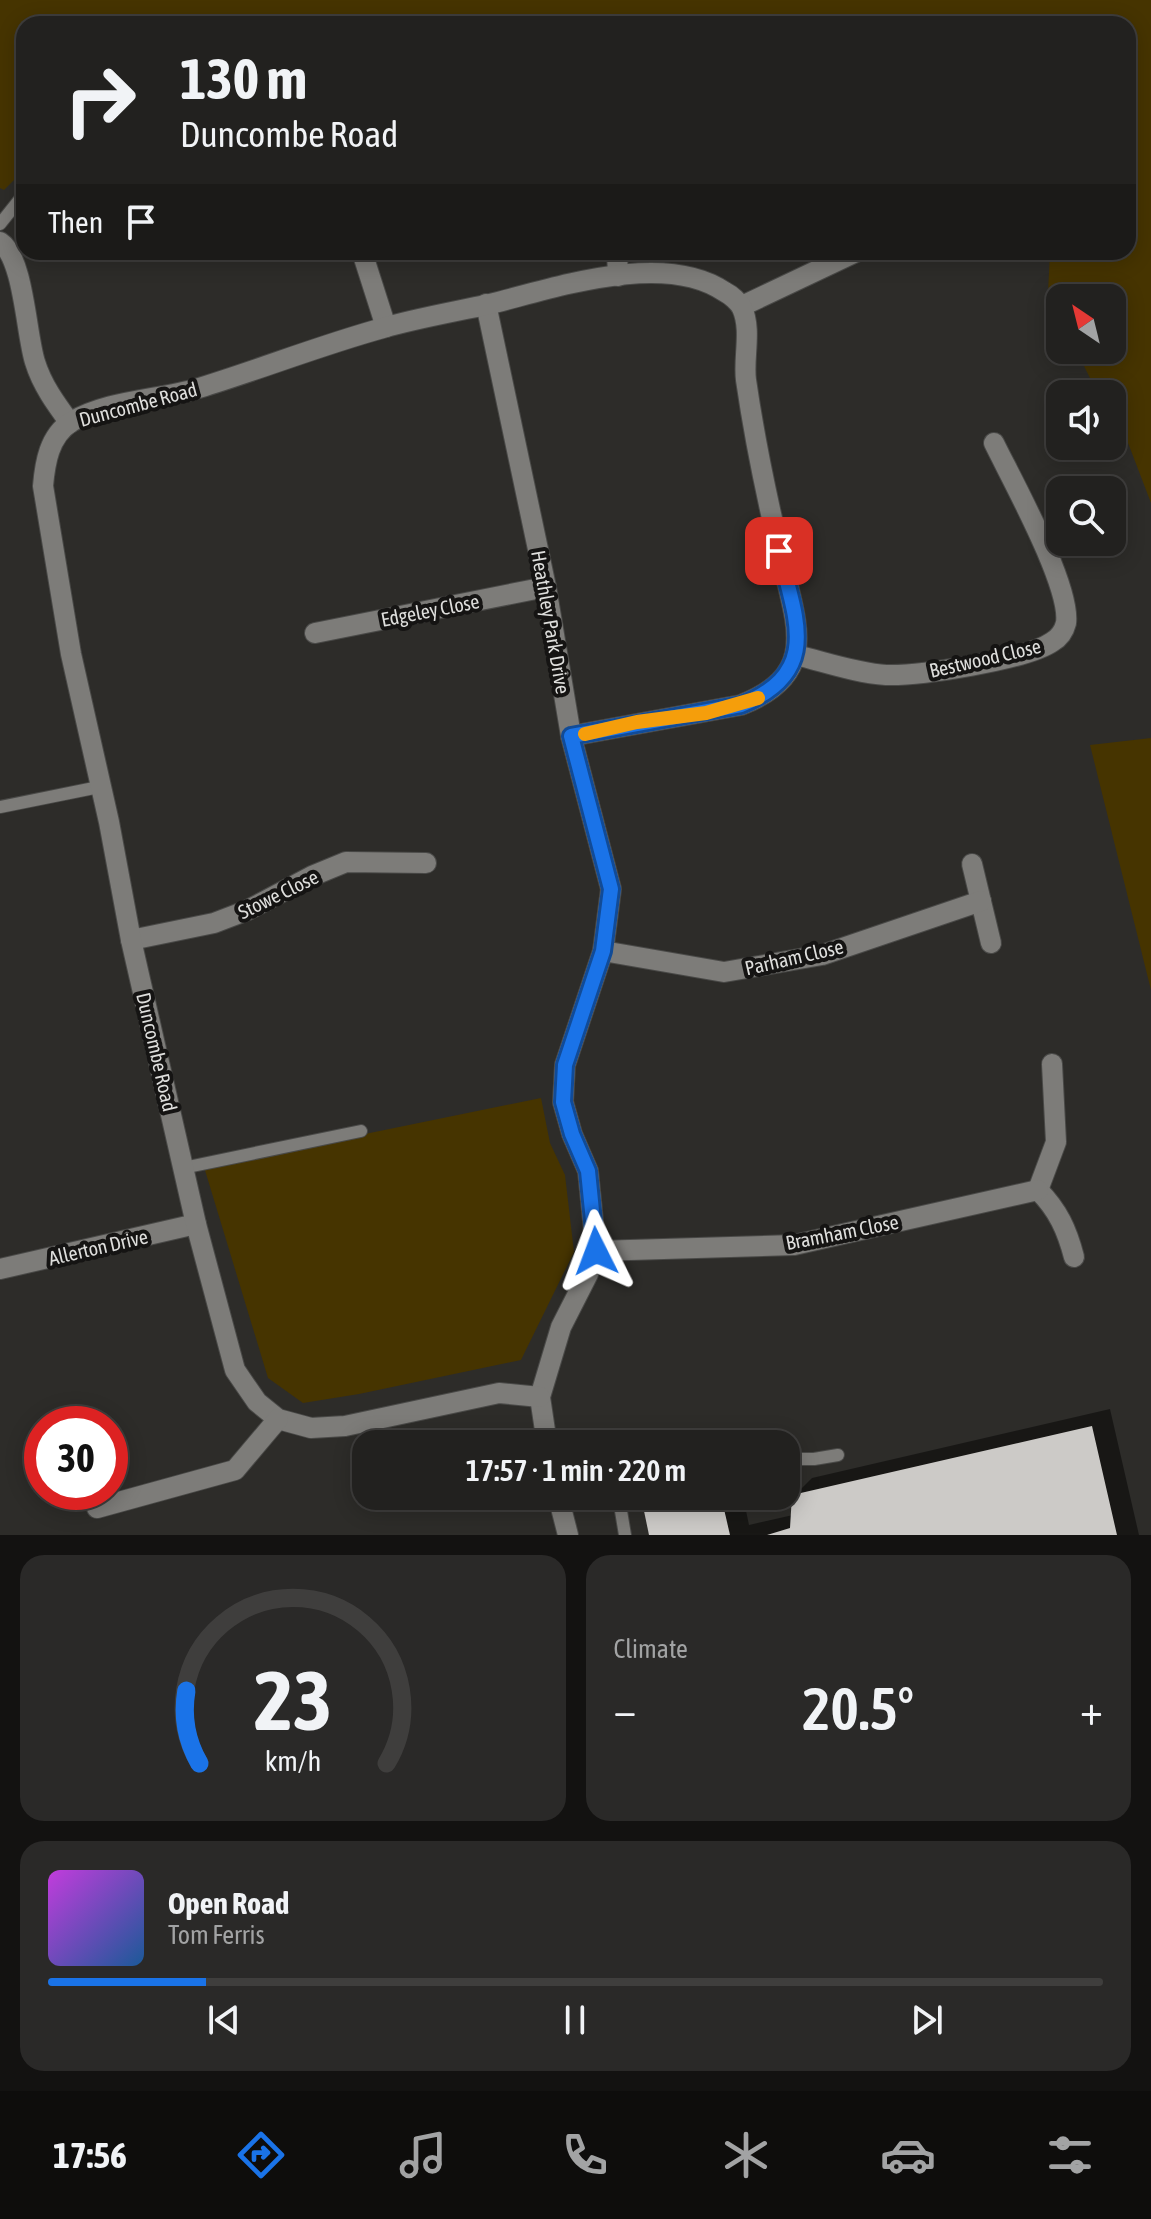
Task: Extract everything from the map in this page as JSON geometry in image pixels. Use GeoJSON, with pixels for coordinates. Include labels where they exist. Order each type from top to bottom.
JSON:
{"type":"FeatureCollection","features":[{"type":"Feature","properties":{"kind":"street"},"geometry":{"type":"LineString","coordinates":[[0,242],[6,246],[15,264],[42,381],[70,423]]}},
{"type":"Feature","properties":{"kind":"street"},"geometry":{"type":"LineString","coordinates":[[365,260],[386,327]]}},
{"type":"Feature","properties":{"kind":"street"},"geometry":{"type":"LineString","coordinates":[[617,260],[618,276]]}},
{"type":"Feature","properties":{"kind":"street"},"geometry":{"type":"LineString","coordinates":[[571,736],[741,705],[777,686],[796,655],[796,623],[745,376],[746,321],[742,306],[839,260]]}},
{"type":"Feature","properties":{"kind":"street","name":"Duncombe Road"},"geometry":{"type":"LineString","coordinates":[[278,1419],[257,1402],[235,1370],[196,1224],[131,940],[109,822],[71,654],[43,486],[44,470],[55,436],[70,423],[92,413],[242,375],[386,327],[596,278],[656,273],[694,277],[727,293],[742,306]]}},
{"type":"Feature","properties":{"kind":"street","name":"Heathley Park Drive"},"geometry":{"type":"LineString","coordinates":[[486,304],[546,587],[571,736],[611,889],[603,951],[565,1065],[563,1102],[572,1134],[588,1171],[596,1251],[561,1327],[540,1397],[545,1430]]}},
{"type":"Feature","properties":{"kind":"street","name":"Bestwood Close"},"geometry":{"type":"LineString","coordinates":[[796,655],[884,675],[926,673],[1016,655],[1055,641],[1066,622],[1063,597],[1054,570],[994,443]]}},
{"type":"Feature","properties":{"kind":"street","name":"Edgeley Close"},"geometry":{"type":"LineString","coordinates":[[315,633],[546,587]]}},
{"type":"Feature","properties":{"kind":"street","name":"Stowe Close"},"geometry":{"type":"LineString","coordinates":[[131,940],[214,923],[248,910],[346,862],[426,863]]}},
{"type":"Feature","properties":{"kind":"street"},"geometry":{"type":"LineString","coordinates":[[972,864],[991,943]]}},
{"type":"Feature","properties":{"kind":"street","name":"Parham Close"},"geometry":{"type":"LineString","coordinates":[[603,951],[724,972],[822,955],[981,901]]}},
{"type":"Feature","properties":{"kind":"street"},"geometry":{"type":"LineString","coordinates":[[1052,1064],[1056,1142],[1038,1190],[1050,1202],[1067,1229],[1074,1257]]}},
{"type":"Feature","properties":{"kind":"street","name":"Bramham Close"},"geometry":{"type":"LineString","coordinates":[[596,1251],[794,1245],[1038,1190]]}},
{"type":"Feature","properties":{"kind":"street","name":"Allerton Drive"},"geometry":{"type":"LineString","coordinates":[[0,1269],[196,1224]]}},
{"type":"Feature","properties":{"kind":"street"},"geometry":{"type":"LineString","coordinates":[[128,1499],[235,1470],[278,1419],[311,1428],[345,1426],[499,1393],[540,1397]]}},
{"type":"Feature","properties":{"kind":"street"},"geometry":{"type":"LineString","coordinates":[[562,1510],[568,1535]]}},
{"type":"Feature","properties":{"kind":"lane"},"geometry":{"type":"LineString","coordinates":[[0,224],[16,204]]}},
{"type":"Feature","properties":{"kind":"lane"},"geometry":{"type":"LineString","coordinates":[[0,807],[99,787]]}},
{"type":"Feature","properties":{"kind":"lane"},"geometry":{"type":"LineString","coordinates":[[183,1168],[361,1131]]}},
{"type":"Feature","properties":{"kind":"lane"},"geometry":{"type":"LineString","coordinates":[[800,1459],[838,1455]]}},
{"type":"Feature","properties":{"kind":"lane"},"geometry":{"type":"LineString","coordinates":[[621,1510],[625,1535]]}},
{"type":"Feature","properties":{"kind":"shaded area"},"geometry":{"type":"Polygon","coordinates":[[[0,0],[1151,0],[1151,503],[1126,438],[1126,380],[1091,380],[1083,364],[1126,364],[1126,284],[1048,284],[1050,260],[1136,260],[1136,16],[16,16],[16,178],[4,190],[0,188],[0,0]]]}},
{"type":"Feature","properties":{"kind":"shaded area"},"geometry":{"type":"Polygon","coordinates":[[[1151,738],[1151,990],[1090,745],[1151,738]]]}},
{"type":"Feature","properties":{"kind":"shaded area"},"geometry":{"type":"Polygon","coordinates":[[[541,1098],[550,1143],[565,1175],[574,1252],[521,1360],[303,1403],[268,1378],[204,1167],[541,1098]]]}},
{"type":"Feature","properties":{"kind":"building"},"geometry":{"type":"Polygon","coordinates":[[[1092,1426],[1117,1535],[767,1535],[790,1528],[791,1510],[800,1510],[800,1493],[1092,1426]]]}},
{"type":"Feature","properties":{"kind":"building"},"geometry":{"type":"Polygon","coordinates":[[[724,1510],[730,1535],[649,1535],[644,1511],[724,1510]]]}},
{"type":"Feature","properties":{"kind":"slow traffic"},"geometry":{"type":"LineString","coordinates":[[585,734],[637,722],[706,713],[758,698]]}},
{"type":"Feature","properties":{"kind":"route"},"geometry":{"type":"LineString","coordinates":[[596,1251],[588,1171],[572,1134],[563,1102],[565,1065],[603,951],[611,889],[571,736],[741,705],[777,686],[796,655],[796,623],[779,551]]}}]}
